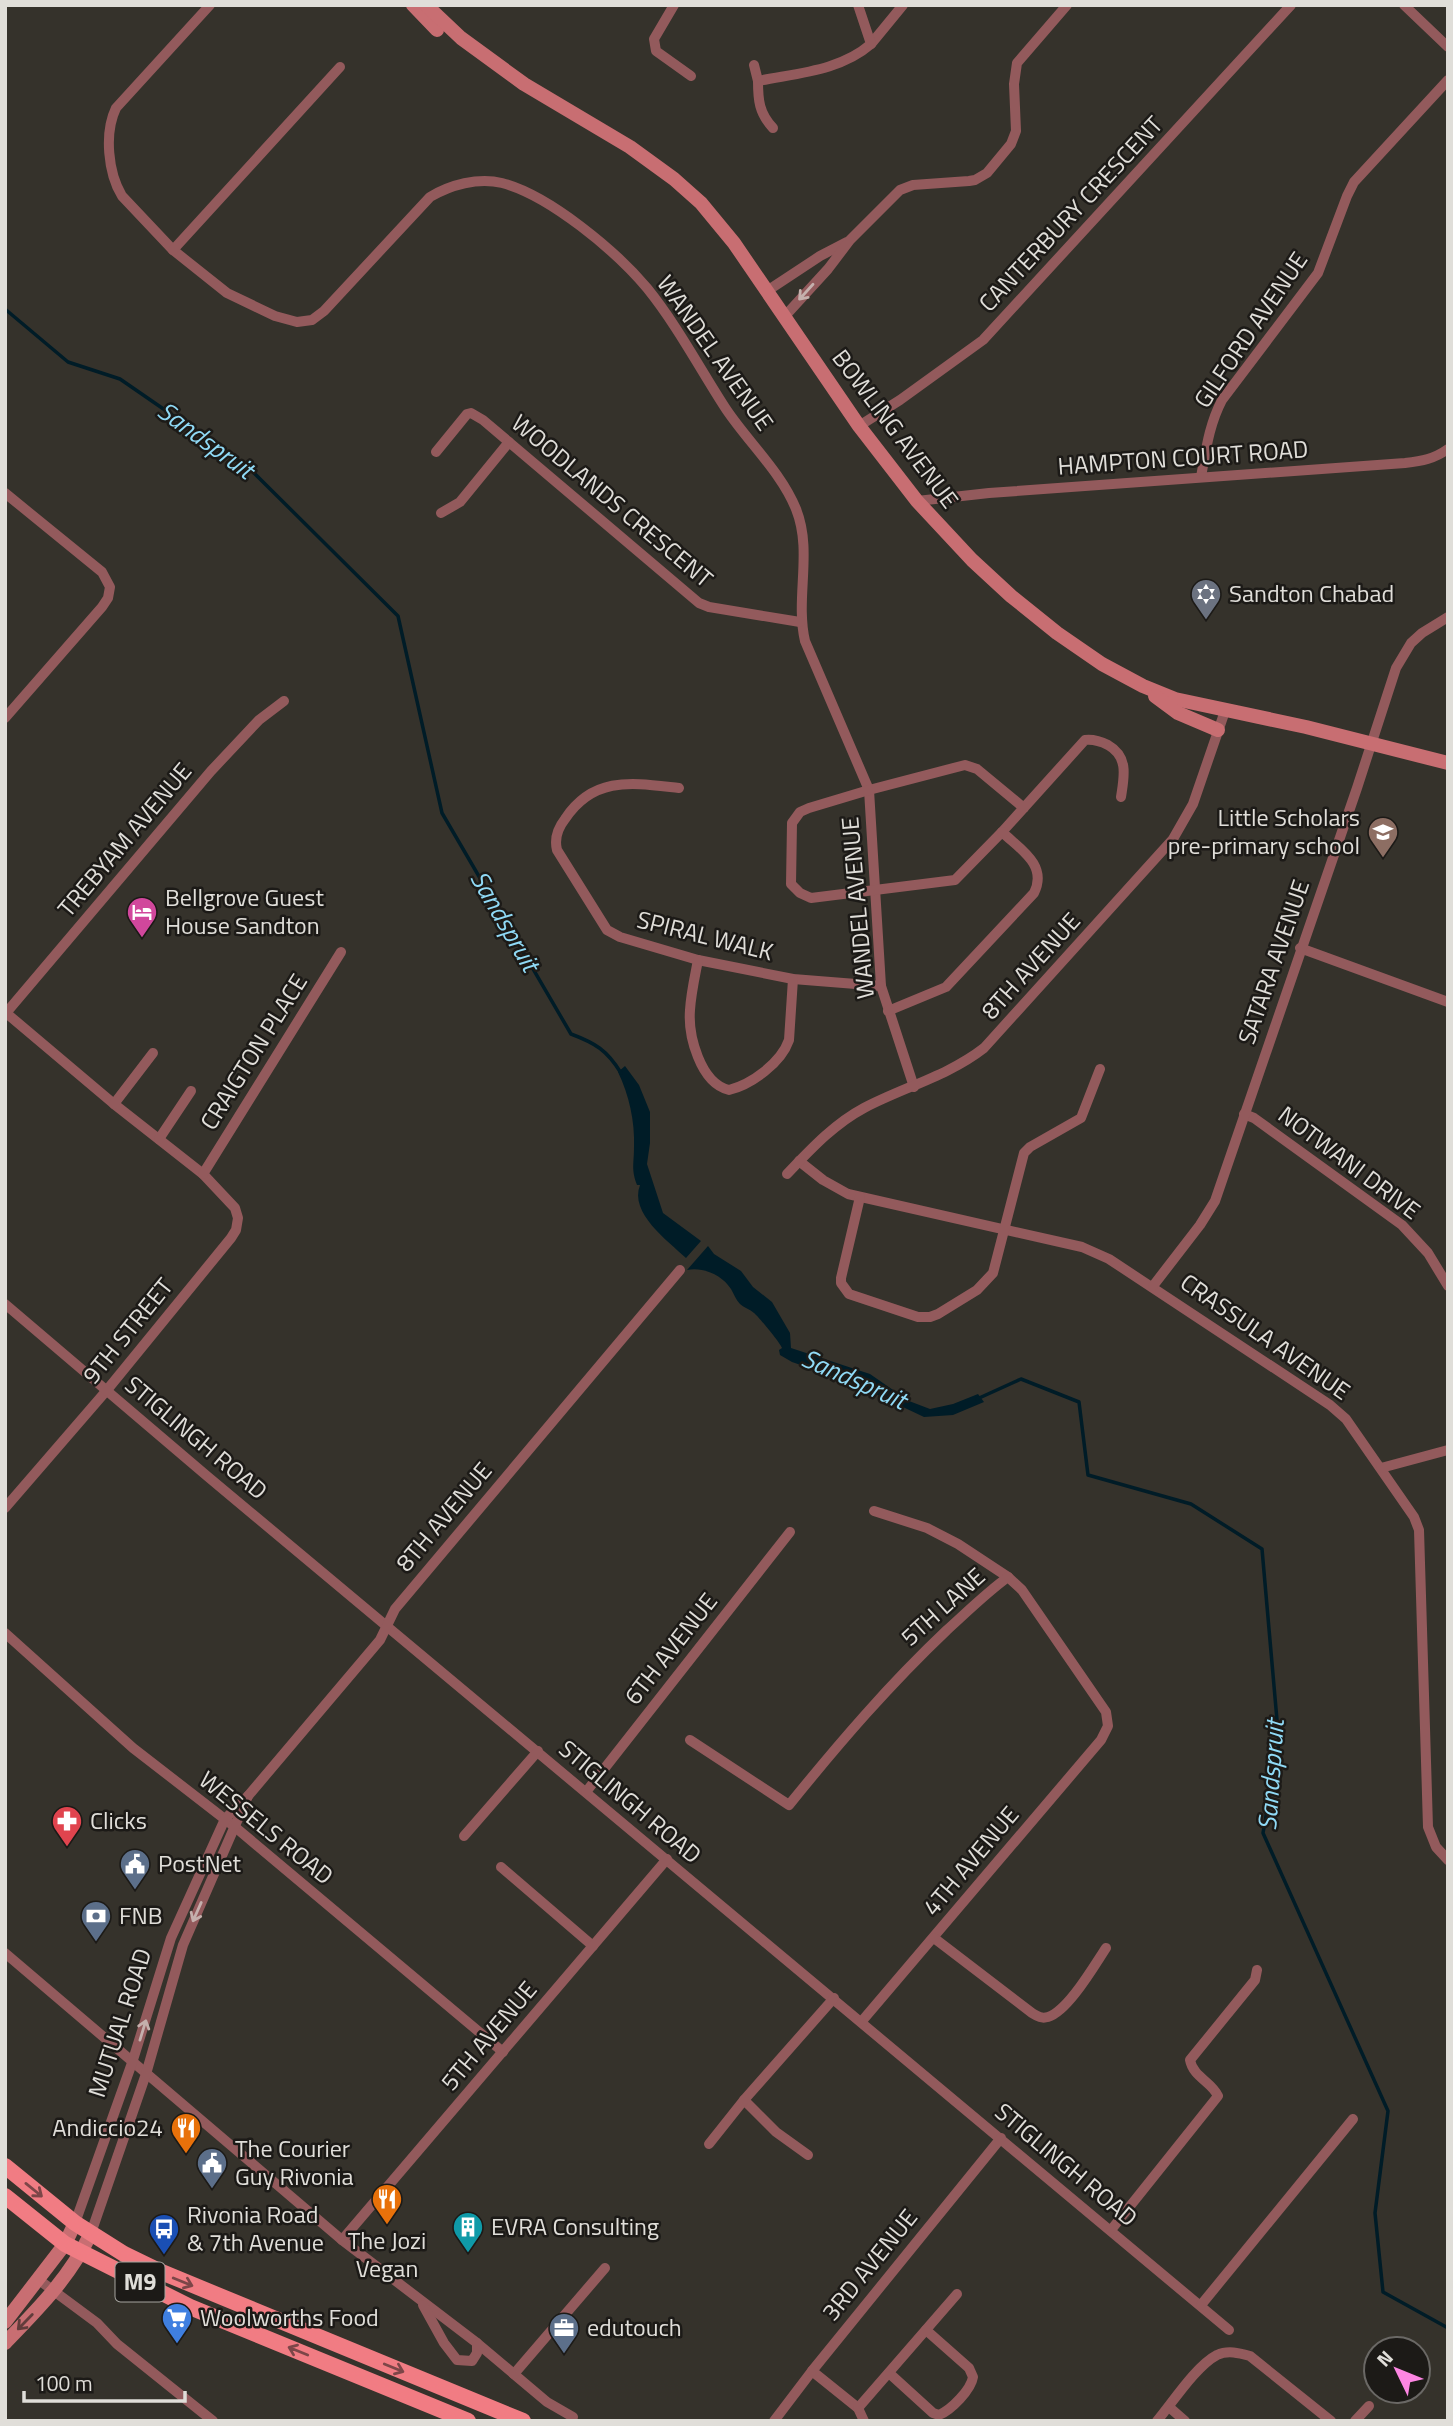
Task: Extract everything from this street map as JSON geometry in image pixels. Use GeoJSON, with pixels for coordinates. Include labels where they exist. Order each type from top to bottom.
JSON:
{"type":"FeatureCollection","features":[{"type":"Feature","properties":{"kind":"main road","name":"BOWLING AVENUE"},"geometry":{"type":"LineString","coordinates":[[413,5],[445,37],[507,79],[524,84]]}},
{"type":"Feature","properties":{"kind":"main road","name":"BOWLING AVENUE"},"geometry":{"type":"LineString","coordinates":[[426,5],[456,34],[524,84],[630,147],[674,179],[714,217],[859,426],[917,501],[972,560],[1076,647],[1143,686],[1175,699],[1372,743],[1448,763]]}},
{"type":"Feature","properties":{"kind":"main road"},"geometry":{"type":"LineString","coordinates":[[1143,686],[1169,708],[1218,730]]}},
{"type":"Feature","properties":{"kind":"main road","name":"M9"},"geometry":{"type":"LineString","coordinates":[[5,2166],[75,2223],[159,2272],[523,2421]]}},
{"type":"Feature","properties":{"kind":"main road","name":"M9"},"geometry":{"type":"LineString","coordinates":[[5,2196],[65,2244],[190,2306],[468,2421]]}},
{"type":"Feature","properties":{"kind":"main road","name":"MUTUAL ROAD"},"geometry":{"type":"LineString","coordinates":[[5,2322],[65,2244],[75,2223]]}},
{"type":"Feature","properties":{"kind":"main road","name":"MUTUAL ROAD"},"geometry":{"type":"LineString","coordinates":[[5,2343],[54,2292],[91,2234]]}},
{"type":"Feature","properties":{"kind":"street","name":"WANDEL AVENUE"},"geometry":{"type":"LineString","coordinates":[[210,5],[116,108],[111,123],[110,141],[116,186],[122,196],[173,250],[227,293],[275,316],[304,322],[312,320],[324,311],[430,197],[441,190],[468,183],[500,182],[568,216],[646,286],[727,411],[789,494],[797,511],[803,538],[800,622],[805,641],[869,790],[881,986],[914,1087]]}},
{"type":"Feature","properties":{"kind":"street"},"geometry":{"type":"LineString","coordinates":[[674,5],[654,39],[656,51],[691,76]]}},
{"type":"Feature","properties":{"kind":"street"},"geometry":{"type":"LineString","coordinates":[[858,5],[870,44]]}},
{"type":"Feature","properties":{"kind":"street"},"geometry":{"type":"LineString","coordinates":[[758,81],[835,65],[859,55],[903,5]]}},
{"type":"Feature","properties":{"kind":"street"},"geometry":{"type":"LineString","coordinates":[[785,316],[828,269],[850,240],[886,202],[905,187],[975,180],[986,173],[1014,139],[1017,118],[1014,70],[1017,63],[1067,5]]}},
{"type":"Feature","properties":{"kind":"street","name":"CANTERBURY CRESCENT"},"geometry":{"type":"LineString","coordinates":[[859,426],[983,340],[1291,5]]}},
{"type":"Feature","properties":{"kind":"street"},"geometry":{"type":"LineString","coordinates":[[1404,5],[1448,47]]}},
{"type":"Feature","properties":{"kind":"street"},"geometry":{"type":"LineString","coordinates":[[754,65],[760,110],[773,128]]}},
{"type":"Feature","properties":{"kind":"street"},"geometry":{"type":"LineString","coordinates":[[173,250],[340,67]]}},
{"type":"Feature","properties":{"kind":"street","name":"GILFORD AVENUE"},"geometry":{"type":"LineString","coordinates":[[1201,477],[1213,419],[1222,400],[1318,273],[1354,182],[1448,80]]}},
{"type":"Feature","properties":{"kind":"street"},"geometry":{"type":"LineString","coordinates":[[767,291],[850,240]]}},
{"type":"Feature","properties":{"kind":"street","name":"WOODLANDS CRESCENT"},"geometry":{"type":"LineString","coordinates":[[436,452],[467,414],[471,413],[483,420],[699,603],[800,622]]}},
{"type":"Feature","properties":{"kind":"street"},"geometry":{"type":"LineString","coordinates":[[440,513],[460,502],[509,442]]}},
{"type":"Feature","properties":{"kind":"street","name":"HAMPTON COURT ROAD"},"geometry":{"type":"LineString","coordinates":[[917,501],[1405,463],[1427,460],[1448,449]]}},
{"type":"Feature","properties":{"kind":"street"},"geometry":{"type":"LineString","coordinates":[[5,492],[102,572],[110,587],[110,594],[102,607],[5,718]]}},
{"type":"Feature","properties":{"kind":"street","name":"SATARA AVENUE"},"geometry":{"type":"LineString","coordinates":[[1153,1286],[1200,1225],[1214,1201],[1403,653],[1422,633],[1448,617]]}},
{"type":"Feature","properties":{"kind":"street","name":"TREBYAM AVENUE"},"geometry":{"type":"LineString","coordinates":[[6,1013],[211,771],[252,727],[284,701]]}},
{"type":"Feature","properties":{"kind":"street","name":"8TH AVENUE"},"geometry":{"type":"LineString","coordinates":[[787,1174],[831,1129],[864,1108],[967,1062],[984,1048],[1157,859],[1184,823],[1225,712]]}},
{"type":"Feature","properties":{"kind":"street"},"geometry":{"type":"LineString","coordinates":[[1024,808],[977,769],[965,765],[809,808],[795,818],[792,828],[791,884],[800,893],[811,898],[955,880],[1002,832],[1024,808],[1085,740],[1099,741],[1119,754],[1125,771],[1121,797]]}},
{"type":"Feature","properties":{"kind":"street","name":"SPIRAL WALK"},"geometry":{"type":"LineString","coordinates":[[679,788],[622,783],[594,792],[571,810],[561,824],[555,843],[557,850],[607,930],[620,937],[698,960],[793,979],[881,986]]}},
{"type":"Feature","properties":{"kind":"street"},"geometry":{"type":"LineString","coordinates":[[888,1011],[941,991],[951,984],[1034,893],[1038,877],[1037,867],[1002,832]]}},
{"type":"Feature","properties":{"kind":"street"},"geometry":{"type":"LineString","coordinates":[[1300,948],[1448,1002]]}},
{"type":"Feature","properties":{"kind":"street","name":"CRAIGTON PLACE"},"geometry":{"type":"LineString","coordinates":[[203,1174],[341,952]]}},
{"type":"Feature","properties":{"kind":"street"},"geometry":{"type":"LineString","coordinates":[[698,960],[690,1018],[697,1054],[700,1065],[715,1084],[729,1090],[772,1065],[786,1048],[789,1040],[793,979]]}},
{"type":"Feature","properties":{"kind":"street","name":"9TH STREET"},"geometry":{"type":"LineString","coordinates":[[5,1508],[107,1390],[236,1230],[239,1218],[235,1208],[203,1174],[114,1104],[6,1013]]}},
{"type":"Feature","properties":{"kind":"street"},"geometry":{"type":"LineString","coordinates":[[114,1104],[153,1053]]}},
{"type":"Feature","properties":{"kind":"street"},"geometry":{"type":"LineString","coordinates":[[860,1197],[841,1283],[849,1294],[918,1317],[930,1318],[938,1314],[984,1285],[993,1273],[1024,1153],[1081,1118],[1100,1069]]}},
{"type":"Feature","properties":{"kind":"street"},"geometry":{"type":"LineString","coordinates":[[159,1139],[191,1091]]}},
{"type":"Feature","properties":{"kind":"street","name":"NOTWANI DRIVE"},"geometry":{"type":"LineString","coordinates":[[1244,1114],[1305,1153],[1402,1225],[1428,1253],[1448,1286]]}},
{"type":"Feature","properties":{"kind":"street","name":"CRASSULA AVENUE"},"geometry":{"type":"LineString","coordinates":[[799,1161],[823,1180],[848,1194],[1082,1247],[1110,1259],[1330,1405],[1346,1419],[1416,1521],[1419,1530],[1428,1827],[1436,1847],[1448,1860]]}},
{"type":"Feature","properties":{"kind":"street","name":"8TH AVENUE"},"geometry":{"type":"LineString","coordinates":[[225,1819],[248,1796],[380,1640],[395,1609],[680,1270]]}},
{"type":"Feature","properties":{"kind":"street","name":"STIGLINGH ROAD"},"geometry":{"type":"LineString","coordinates":[[5,1304],[1229,2330]]}},
{"type":"Feature","properties":{"kind":"street"},"geometry":{"type":"LineString","coordinates":[[1381,1468],[1448,1450]]}},
{"type":"Feature","properties":{"kind":"street"},"geometry":{"type":"LineString","coordinates":[[874,1511],[927,1528],[958,1544],[1008,1577]]}},
{"type":"Feature","properties":{"kind":"street","name":"6TH AVENUE"},"geometry":{"type":"LineString","coordinates":[[586,1792],[790,1532]]}},
{"type":"Feature","properties":{"kind":"street","name":"5TH LANE"},"geometry":{"type":"LineString","coordinates":[[690,1740],[789,1805],[854,1725],[900,1675],[986,1594],[1008,1577],[1022,1590],[1106,1712],[1108,1726]]}},
{"type":"Feature","properties":{"kind":"street","name":"WESSELS ROAD"},"geometry":{"type":"LineString","coordinates":[[5,1633],[133,1748],[235,1827],[503,2052]]}},
{"type":"Feature","properties":{"kind":"street","name":"4TH AVENUE"},"geometry":{"type":"LineString","coordinates":[[862,2021],[1101,1740],[1108,1726]]}},
{"type":"Feature","properties":{"kind":"street"},"geometry":{"type":"LineString","coordinates":[[464,1836],[538,1751]]}},
{"type":"Feature","properties":{"kind":"street","name":"8TH AVENUE"},"geometry":{"type":"LineString","coordinates":[[235,1827],[248,1796]]}},
{"type":"Feature","properties":{"kind":"street","name":"MUTUAL ROAD"},"geometry":{"type":"LineString","coordinates":[[75,2223],[132,2063],[171,1938],[225,1819]]}},
{"type":"Feature","properties":{"kind":"street","name":"MUTUAL ROAD"},"geometry":{"type":"LineString","coordinates":[[91,2234],[146,2074],[183,1945],[235,1827]]}},
{"type":"Feature","properties":{"kind":"street","name":"5TH AVENUE"},"geometry":{"type":"LineString","coordinates":[[342,2240],[667,1859]]}},
{"type":"Feature","properties":{"kind":"street"},"geometry":{"type":"LineString","coordinates":[[501,1867],[593,1946]]}},
{"type":"Feature","properties":{"kind":"street"},"geometry":{"type":"LineString","coordinates":[[171,1938],[183,1945]]}},
{"type":"Feature","properties":{"kind":"street"},"geometry":{"type":"LineString","coordinates":[[934,1938],[1032,2013],[1043,2018],[1064,2007],[1106,1948]]}},
{"type":"Feature","properties":{"kind":"street"},"geometry":{"type":"LineString","coordinates":[[5,1953],[342,2240],[477,2343],[547,2402],[573,2417]]}},
{"type":"Feature","properties":{"kind":"street"},"geometry":{"type":"LineString","coordinates":[[1111,2230],[1218,2096],[1195,2073],[1190,2060],[1255,1980],[1257,1970]]}},
{"type":"Feature","properties":{"kind":"street"},"geometry":{"type":"LineString","coordinates":[[709,2144],[834,1998]]}},
{"type":"Feature","properties":{"kind":"street"},"geometry":{"type":"LineString","coordinates":[[744,2100],[776,2132],[808,2155]]}},
{"type":"Feature","properties":{"kind":"street"},"geometry":{"type":"LineString","coordinates":[[1201,2305],[1353,2119]]}},
{"type":"Feature","properties":{"kind":"street","name":"3RD AVENUE"},"geometry":{"type":"LineString","coordinates":[[774,2421],[1001,2138]]}},
{"type":"Feature","properties":{"kind":"street"},"geometry":{"type":"LineString","coordinates":[[514,2374],[605,2268]]}},
{"type":"Feature","properties":{"kind":"street"},"geometry":{"type":"LineString","coordinates":[[39,2280],[97,2323],[117,2344],[213,2421]]}},
{"type":"Feature","properties":{"kind":"street"},"geometry":{"type":"LineString","coordinates":[[858,2408],[957,2294]]}},
{"type":"Feature","properties":{"kind":"street"},"geometry":{"type":"LineString","coordinates":[[422,2302],[444,2343],[457,2360],[472,2361],[477,2353],[477,2343]]}},
{"type":"Feature","properties":{"kind":"street"},"geometry":{"type":"LineString","coordinates":[[889,2373],[933,2413],[939,2415],[946,2412],[970,2386],[973,2377],[969,2368],[926,2330]]}},
{"type":"Feature","properties":{"kind":"street"},"geometry":{"type":"LineString","coordinates":[[1157,2421],[1204,2364],[1218,2354],[1234,2352],[1250,2356],[1331,2421]]}},
{"type":"Feature","properties":{"kind":"street"},"geometry":{"type":"LineString","coordinates":[[812,2371],[858,2408],[864,2421]]}},
{"type":"Feature","properties":{"kind":"street"},"geometry":{"type":"LineString","coordinates":[[1355,2421],[1369,2406]]}},
{"type":"Feature","properties":{"kind":"street"},"geometry":{"type":"LineString","coordinates":[[1169,2407],[1185,2421]]}},
{"type":"Feature","properties":{"kind":"water"},"geometry":{"type":"Polygon","coordinates":[[[625,1066],[639,1085],[650,1112],[647,1164],[663,1213],[701,1241],[686,1258],[652,1226],[640,1206],[640,1185],[637,1185],[633,1170],[632,1118],[618,1072],[625,1066]]]}},
{"type":"Feature","properties":{"kind":"water"},"geometry":{"type":"Polygon","coordinates":[[[708,1246],[714,1254],[741,1271],[753,1287],[772,1302],[790,1333],[791,1348],[870,1374],[909,1401],[930,1409],[978,1394],[984,1402],[953,1415],[924,1417],[850,1382],[792,1362],[780,1355],[779,1350],[782,1348],[774,1336],[754,1313],[740,1304],[723,1280],[706,1271],[687,1270],[708,1246]]]}},
{"type":"Feature","properties":{"kind":"waterway","name":"Sandspruit"},"geometry":{"type":"LineString","coordinates":[[5,309],[68,362],[120,379],[249,468],[398,616],[442,813],[571,1034],[600,1048],[621,1073]]}},
{"type":"Feature","properties":{"kind":"waterway","name":"Sandspruit"},"geometry":{"type":"LineString","coordinates":[[977,1399],[1021,1379],[1079,1402],[1088,1475],[1191,1504],[1262,1549],[1279,1743],[1263,1833],[1388,2111],[1375,2213],[1383,2292],[1448,2328]]}},
{"type":"Feature","properties":{"kind":"place","name":"Sandton Chabad"},"geometry":{"type":"Point","coordinates":[1206,621]}},
{"type":"Feature","properties":{"kind":"place","name":"Little Scholars pre-primary school"},"geometry":{"type":"Point","coordinates":[1383,859]}},
{"type":"Feature","properties":{"kind":"place","name":"Bellgrove Guest House Sandton"},"geometry":{"type":"Point","coordinates":[142,939]}},
{"type":"Feature","properties":{"kind":"place","name":"Clicks"},"geometry":{"type":"Point","coordinates":[67,1848]}},
{"type":"Feature","properties":{"kind":"place","name":"PostNet"},"geometry":{"type":"Point","coordinates":[135,1891]}},
{"type":"Feature","properties":{"kind":"place","name":"FNB"},"geometry":{"type":"Point","coordinates":[96,1943]}},
{"type":"Feature","properties":{"kind":"place","name":"Andiccio24"},"geometry":{"type":"Point","coordinates":[186,2155]}},
{"type":"Feature","properties":{"kind":"place","name":"The Courier Guy Rivonia"},"geometry":{"type":"Point","coordinates":[212,2190]}},
{"type":"Feature","properties":{"kind":"place","name":"The Jozi Vegan"},"geometry":{"type":"Point","coordinates":[387,2226]}},
{"type":"Feature","properties":{"kind":"place","name":"EVRA Consulting"},"geometry":{"type":"Point","coordinates":[468,2254]}},
{"type":"Feature","properties":{"kind":"place","name":"Rivonia Road & 7th Avenue"},"geometry":{"type":"Point","coordinates":[164,2256]}},
{"type":"Feature","properties":{"kind":"place","name":"Woolworths Food"},"geometry":{"type":"Point","coordinates":[177,2345]}},
{"type":"Feature","properties":{"kind":"place","name":"edutouch"},"geometry":{"type":"Point","coordinates":[564,2355]}}]}
